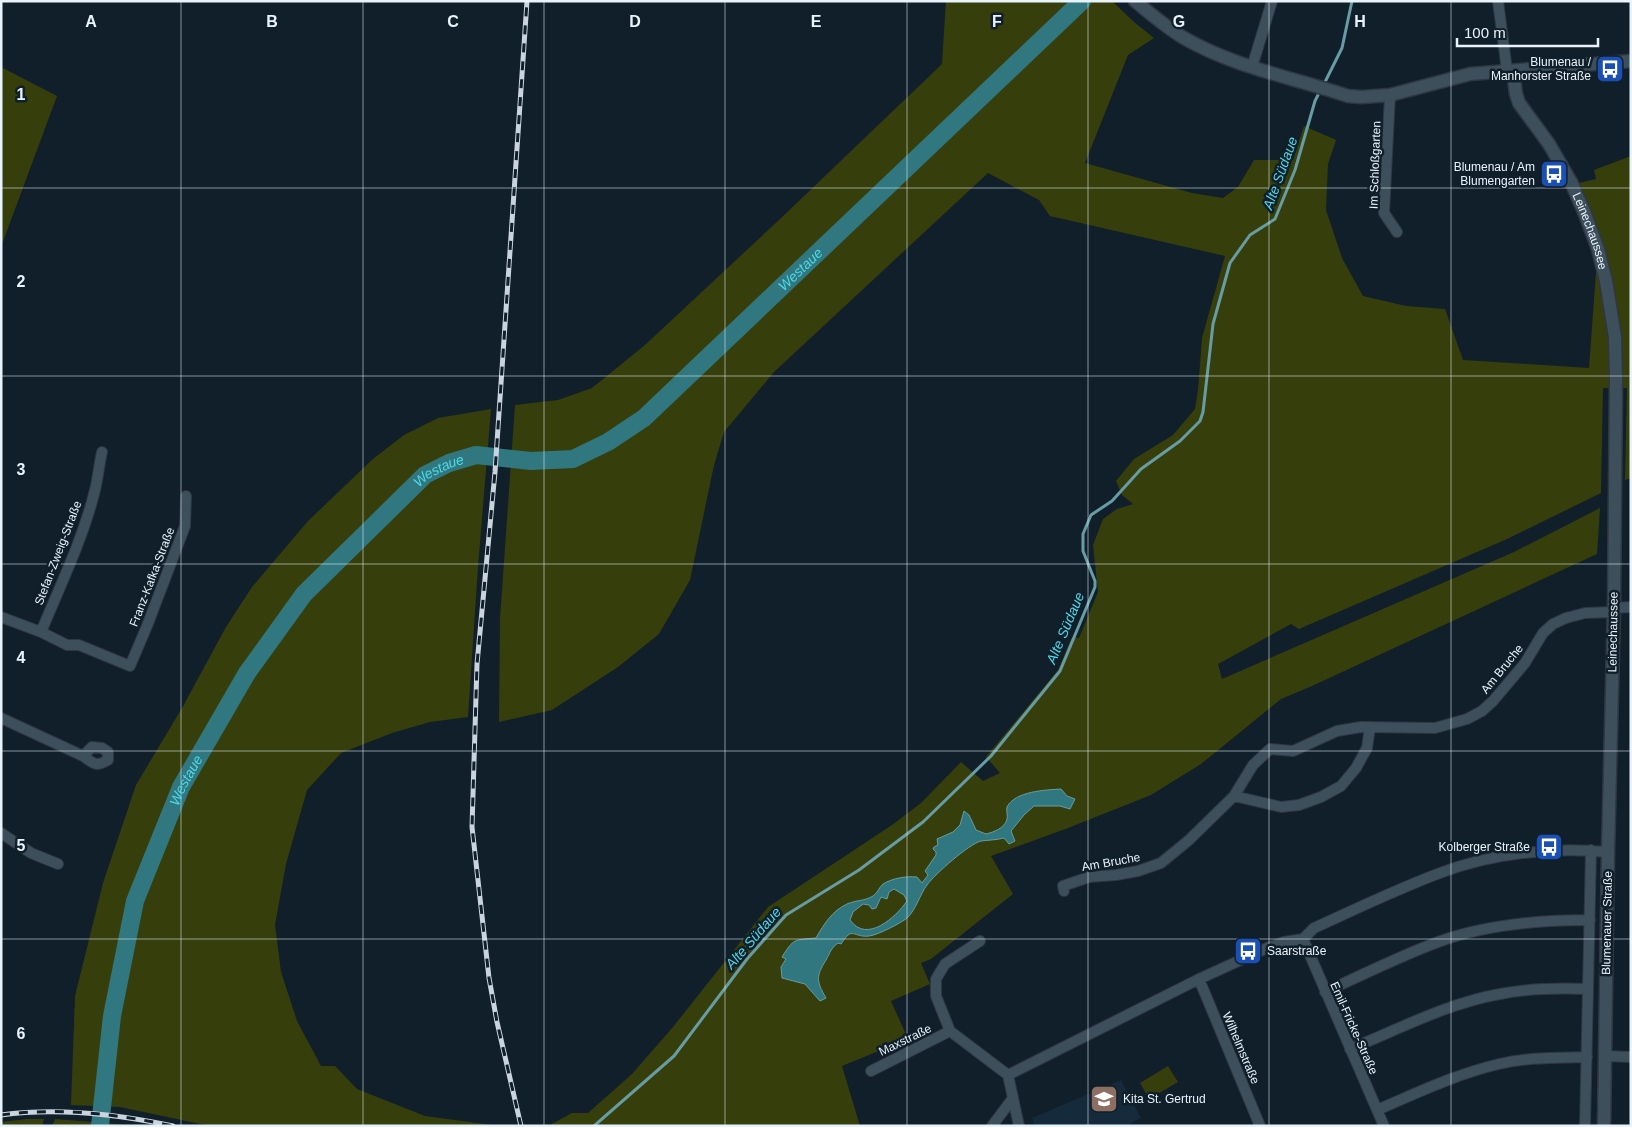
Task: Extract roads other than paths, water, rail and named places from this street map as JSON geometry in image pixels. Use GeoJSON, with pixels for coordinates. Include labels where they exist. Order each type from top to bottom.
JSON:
{"type":"FeatureCollection","features":[{"type":"Feature","properties":{"kind":"street"},"geometry":{"type":"LineString","coordinates":[[1135,1],[1161,23],[1208,51],[1252,67],[1362,98],[1390,95],[1470,74],[1631,61]]}},
{"type":"Feature","properties":{"kind":"street"},"geometry":{"type":"LineString","coordinates":[[1252,67],[1272,1]]}},
{"type":"Feature","properties":{"kind":"street"},"geometry":{"type":"LineString","coordinates":[[1498,1],[1510,71]]}},
{"type":"Feature","properties":{"kind":"street","name":"Leinechaussee"},"geometry":{"type":"LineString","coordinates":[[1510,71],[1519,103],[1549,144],[1577,196],[1598,249],[1606,281],[1615,337],[1612,720]]}},
{"type":"Feature","properties":{"kind":"street","name":"Im Schloßgarten"},"geometry":{"type":"LineString","coordinates":[[1390,95],[1384,213],[1397,232]]}},
{"type":"Feature","properties":{"kind":"street","name":"Stefan-Zweig-Straße"},"geometry":{"type":"LineString","coordinates":[[41,632],[84,527],[95,490],[102,452]]}},
{"type":"Feature","properties":{"kind":"street","name":"Franz-Kafka-Straße"},"geometry":{"type":"LineString","coordinates":[[41,632],[67,645],[79,645],[130,666],[185,526],[186,496]]}},
{"type":"Feature","properties":{"kind":"street","name":"Am Bruche"},"geometry":{"type":"LineString","coordinates":[[1064,891],[1063,886],[1089,877],[1124,874],[1161,863],[1189,840],[1234,796],[1253,765],[1270,749],[1293,751],[1337,731],[1370,727],[1435,728],[1467,719],[1482,711],[1493,701],[1525,664],[1543,633],[1554,624],[1566,618],[1585,613],[1631,608]]}},
{"type":"Feature","properties":{"kind":"street"},"geometry":{"type":"LineString","coordinates":[[1,617],[41,632]]}},
{"type":"Feature","properties":{"kind":"street"},"geometry":{"type":"LineString","coordinates":[[1,718],[83,756]]}},
{"type":"Feature","properties":{"kind":"street","name":"Blumenauer Straße"},"geometry":{"type":"LineString","coordinates":[[1604,1126],[1612,720]]}},
{"type":"Feature","properties":{"kind":"street"},"geometry":{"type":"LineString","coordinates":[[1234,796],[1281,807],[1321,797],[1340,786],[1356,768],[1367,748],[1370,727]]}},
{"type":"Feature","properties":{"kind":"street"},"geometry":{"type":"LineString","coordinates":[[1,834],[31,853],[58,864]]}},
{"type":"Feature","properties":{"kind":"street"},"geometry":{"type":"LineString","coordinates":[[1008,1075],[1199,979],[1267,948],[1284,942],[1303,940],[1314,928],[1441,872],[1481,861],[1521,854],[1566,849],[1608,852]]}},
{"type":"Feature","properties":{"kind":"street","name":"Blumenauer Straße"},"geometry":{"type":"LineString","coordinates":[[1585,1126],[1591,850]]}},
{"type":"Feature","properties":{"kind":"street"},"geometry":{"type":"LineString","coordinates":[[1325,992],[1439,942],[1478,931],[1519,923],[1590,920]]}},
{"type":"Feature","properties":{"kind":"street","name":"Emil-Fricke-Straße"},"geometry":{"type":"LineString","coordinates":[[1303,940],[1384,1126]]}},
{"type":"Feature","properties":{"kind":"street"},"geometry":{"type":"LineString","coordinates":[[980,941],[945,964],[936,979],[936,996],[950,1032],[1008,1075],[1019,1126]]}},
{"type":"Feature","properties":{"kind":"street","name":"Wilhelmstraße"},"geometry":{"type":"LineString","coordinates":[[1199,979],[1260,1126]]}},
{"type":"Feature","properties":{"kind":"street"},"geometry":{"type":"LineString","coordinates":[[1350,1049],[1454,1006],[1500,994],[1549,988],[1588,989]]}},
{"type":"Feature","properties":{"kind":"street","name":"Maxstraße"},"geometry":{"type":"LineString","coordinates":[[871,1071],[950,1032]]}},
{"type":"Feature","properties":{"kind":"street"},"geometry":{"type":"LineString","coordinates":[[1606,1056],[1631,1057]]}},
{"type":"Feature","properties":{"kind":"street"},"geometry":{"type":"LineString","coordinates":[[1377,1110],[1472,1071],[1540,1058],[1587,1058]]}},
{"type":"Feature","properties":{"kind":"street"},"geometry":{"type":"LineString","coordinates":[[992,1126],[1013,1098]]}},
{"type":"Feature","properties":{"kind":"water"},"geometry":{"type":"Polygon","coordinates":[[[1061,789],[1067,796],[1075,799],[1070,809],[1060,806],[1034,806],[1011,831],[1015,841],[1009,844],[1004,838],[981,841],[944,867],[924,889],[913,911],[907,918],[889,929],[873,935],[851,934],[841,944],[838,943],[831,951],[818,979],[826,998],[820,1001],[805,984],[782,978],[781,967],[786,959],[782,957],[789,946],[795,941],[816,938],[829,918],[837,910],[850,903],[870,898],[883,884],[895,879],[917,877],[922,883],[928,875],[925,871],[936,855],[933,849],[938,845],[937,839],[953,832],[960,825],[964,811],[969,815],[976,830],[986,834],[996,831],[1004,825],[1007,818],[1007,807],[1017,798],[1031,792],[1061,789]],[[894,889],[889,892],[887,899],[881,897],[876,908],[872,909],[869,905],[863,904],[853,912],[850,920],[857,927],[865,929],[881,926],[896,914],[907,901],[904,895],[894,889]]]}},
{"type":"Feature","properties":{"kind":"waterway","name":"Westaue"},"geometry":{"type":"LineString","coordinates":[[100,1126],[112,1016],[135,901],[181,787],[247,673],[304,594],[425,475],[449,463],[476,455],[531,461],[573,459],[608,442],[644,418],[1082,1]]}},
{"type":"Feature","properties":{"kind":"waterway","name":"Alte Südaue"},"geometry":{"type":"LineString","coordinates":[[1323,86],[1342,48],[1352,1]]}},
{"type":"Feature","properties":{"kind":"waterway","name":"Alte Südaue"},"geometry":{"type":"LineString","coordinates":[[594,1126],[674,1056],[747,959],[786,915],[859,870],[923,822],[991,756],[1060,671],[1095,587],[1095,581],[1083,551],[1083,534],[1091,515],[1112,501],[1141,469],[1180,441],[1200,421],[1203,412],[1213,324],[1230,263],[1250,235],[1275,219],[1295,170],[1315,101],[1320,91]]}},
{"type":"Feature","properties":{"kind":"railway"},"geometry":{"type":"LineString","coordinates":[[521,1126],[489,978],[472,827],[477,664],[495,472],[527,1]]}},
{"type":"Feature","properties":{"kind":"railway"},"geometry":{"type":"LineString","coordinates":[[1,1115],[44,1112],[88,1113],[131,1118],[173,1126]]}},
{"type":"Feature","properties":{"kind":"place","name":"Blumenau / Manhorster Straße"},"geometry":{"type":"Point","coordinates":[1610,69]}},
{"type":"Feature","properties":{"kind":"place","name":"Blumenau / Am Blumengarten"},"geometry":{"type":"Point","coordinates":[1554,174]}},
{"type":"Feature","properties":{"kind":"place","name":"Kolberger Straße"},"geometry":{"type":"Point","coordinates":[1549,847]}},
{"type":"Feature","properties":{"kind":"place","name":"Saarstraße"},"geometry":{"type":"Point","coordinates":[1248,951]}},
{"type":"Feature","properties":{"kind":"place","name":"Kita St. Gertrud"},"geometry":{"type":"Point","coordinates":[1104,1099]}}]}
